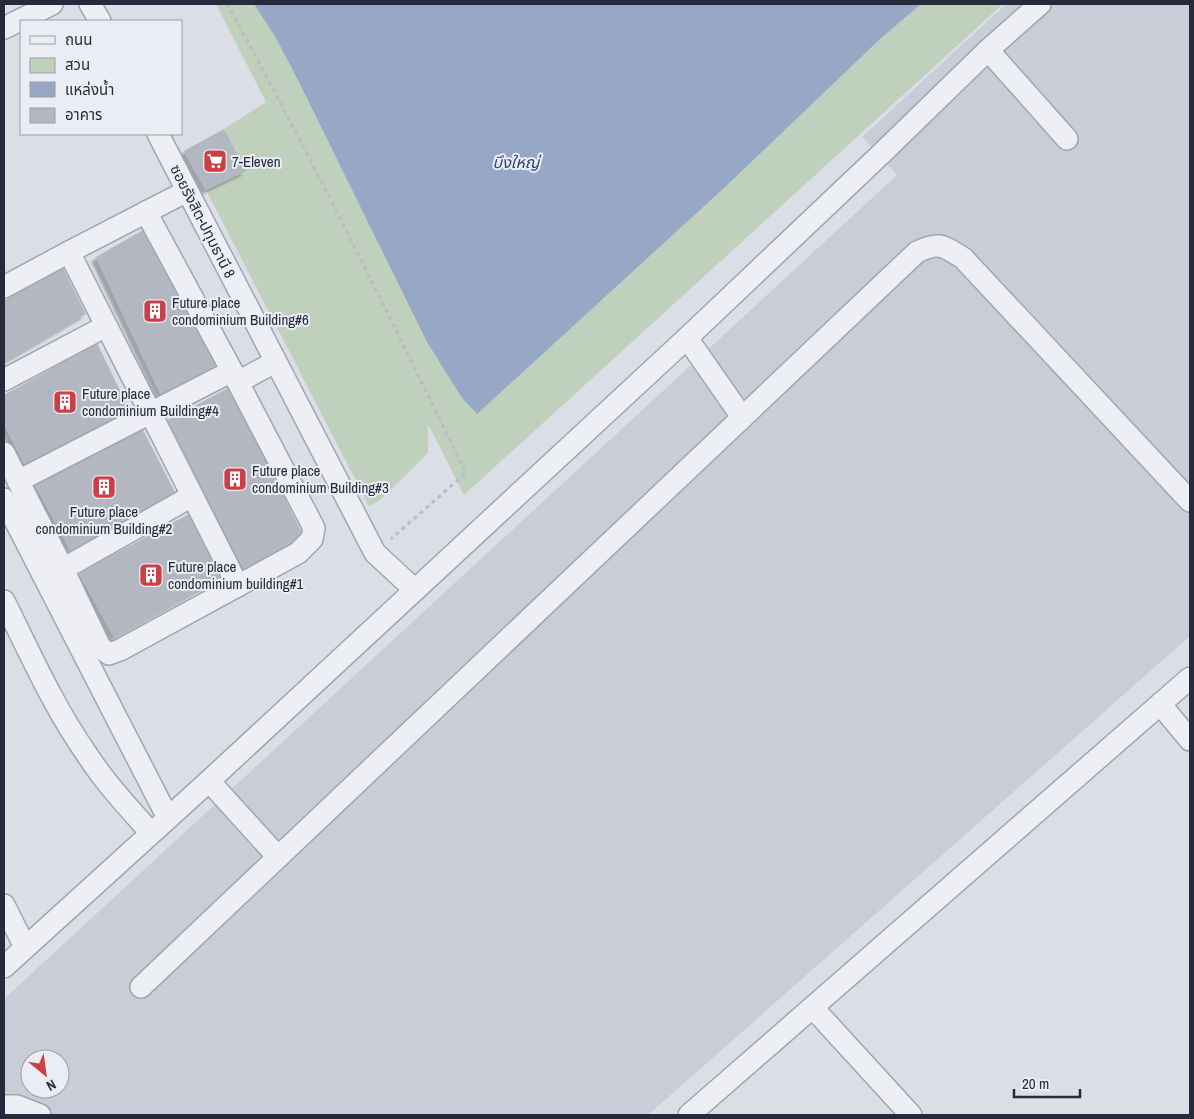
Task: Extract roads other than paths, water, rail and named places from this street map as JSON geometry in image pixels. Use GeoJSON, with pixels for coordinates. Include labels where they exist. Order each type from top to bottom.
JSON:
{"type":"FeatureCollection","features":[{"type":"Feature","properties":{"kind":"street"},"geometry":{"type":"LineString","coordinates":[[4,28],[52,4]]}},
{"type":"Feature","properties":{"kind":"street"},"geometry":{"type":"LineString","coordinates":[[90,4],[99,20]]}},
{"type":"Feature","properties":{"kind":"street"},"geometry":{"type":"LineString","coordinates":[[4,968],[687,338],[880,156],[988,50],[1040,4]]}},
{"type":"Feature","properties":{"kind":"street"},"geometry":{"type":"LineString","coordinates":[[988,50],[1067,139]]}},
{"type":"Feature","properties":{"kind":"street","name":"ซอยรังสิต-ปทุมธานี 8"},"geometry":{"type":"LineString","coordinates":[[159,135],[375,553],[415,590]]}},
{"type":"Feature","properties":{"kind":"street"},"geometry":{"type":"LineString","coordinates":[[4,287],[187,191]]}},
{"type":"Feature","properties":{"kind":"street"},"geometry":{"type":"LineString","coordinates":[[4,454],[63,568],[100,647],[109,654],[120,650],[298,553],[312,538],[314,528],[235,376],[146,212]]}},
{"type":"Feature","properties":{"kind":"street"},"geometry":{"type":"LineString","coordinates":[[141,987],[917,252],[931,245],[944,247],[963,258],[1190,501]]}},
{"type":"Feature","properties":{"kind":"street"},"geometry":{"type":"LineString","coordinates":[[69,252],[238,586]]}},
{"type":"Feature","properties":{"kind":"street"},"geometry":{"type":"LineString","coordinates":[[4,380],[106,326]]}},
{"type":"Feature","properties":{"kind":"street"},"geometry":{"type":"LineString","coordinates":[[687,338],[742,417]]}},
{"type":"Feature","properties":{"kind":"street"},"geometry":{"type":"LineString","coordinates":[[18,481],[150,412],[235,376],[275,362]]}},
{"type":"Feature","properties":{"kind":"street"},"geometry":{"type":"LineString","coordinates":[[63,568],[192,496]]}},
{"type":"Feature","properties":{"kind":"street"},"geometry":{"type":"LineString","coordinates":[[4,499],[168,818]]}},
{"type":"Feature","properties":{"kind":"street"},"geometry":{"type":"LineString","coordinates":[[4,601],[66,721],[87,756],[151,833]]}},
{"type":"Feature","properties":{"kind":"street"},"geometry":{"type":"LineString","coordinates":[[689,1115],[814,1008],[1190,678]]}},
{"type":"Feature","properties":{"kind":"street"},"geometry":{"type":"LineString","coordinates":[[1160,704],[1190,740]]}},
{"type":"Feature","properties":{"kind":"street"},"geometry":{"type":"LineString","coordinates":[[208,781],[278,857]]}},
{"type":"Feature","properties":{"kind":"street"},"geometry":{"type":"LineString","coordinates":[[4,906],[25,947]]}},
{"type":"Feature","properties":{"kind":"street"},"geometry":{"type":"LineString","coordinates":[[814,1008],[911,1115]]}},
{"type":"Feature","properties":{"kind":"street"},"geometry":{"type":"LineString","coordinates":[[4,1106],[17,1106],[40,1115]]}},
{"type":"Feature","properties":{"kind":"water","name":"บึงใหญ่"},"geometry":{"type":"Polygon","coordinates":[[[254,4],[921,4],[880,39],[725,187],[477,414],[462,398],[427,342],[299,82],[276,38],[254,4]]]}},
{"type":"Feature","properties":{"kind":"place","name":"7-Eleven"},"geometry":{"type":"Point","coordinates":[215,161]}},
{"type":"Feature","properties":{"kind":"place","name":"Future place condominium Building#6"},"geometry":{"type":"Point","coordinates":[155,311]}},
{"type":"Feature","properties":{"kind":"place","name":"Future place condominium Building#4"},"geometry":{"type":"Point","coordinates":[65,402]}},
{"type":"Feature","properties":{"kind":"place","name":"Future place condominium Building#3"},"geometry":{"type":"Point","coordinates":[235,479]}},
{"type":"Feature","properties":{"kind":"place","name":"Future place condominium Building#2"},"geometry":{"type":"Point","coordinates":[104,487]}},
{"type":"Feature","properties":{"kind":"place","name":"Future place condominium building#1"},"geometry":{"type":"Point","coordinates":[151,575]}}]}
